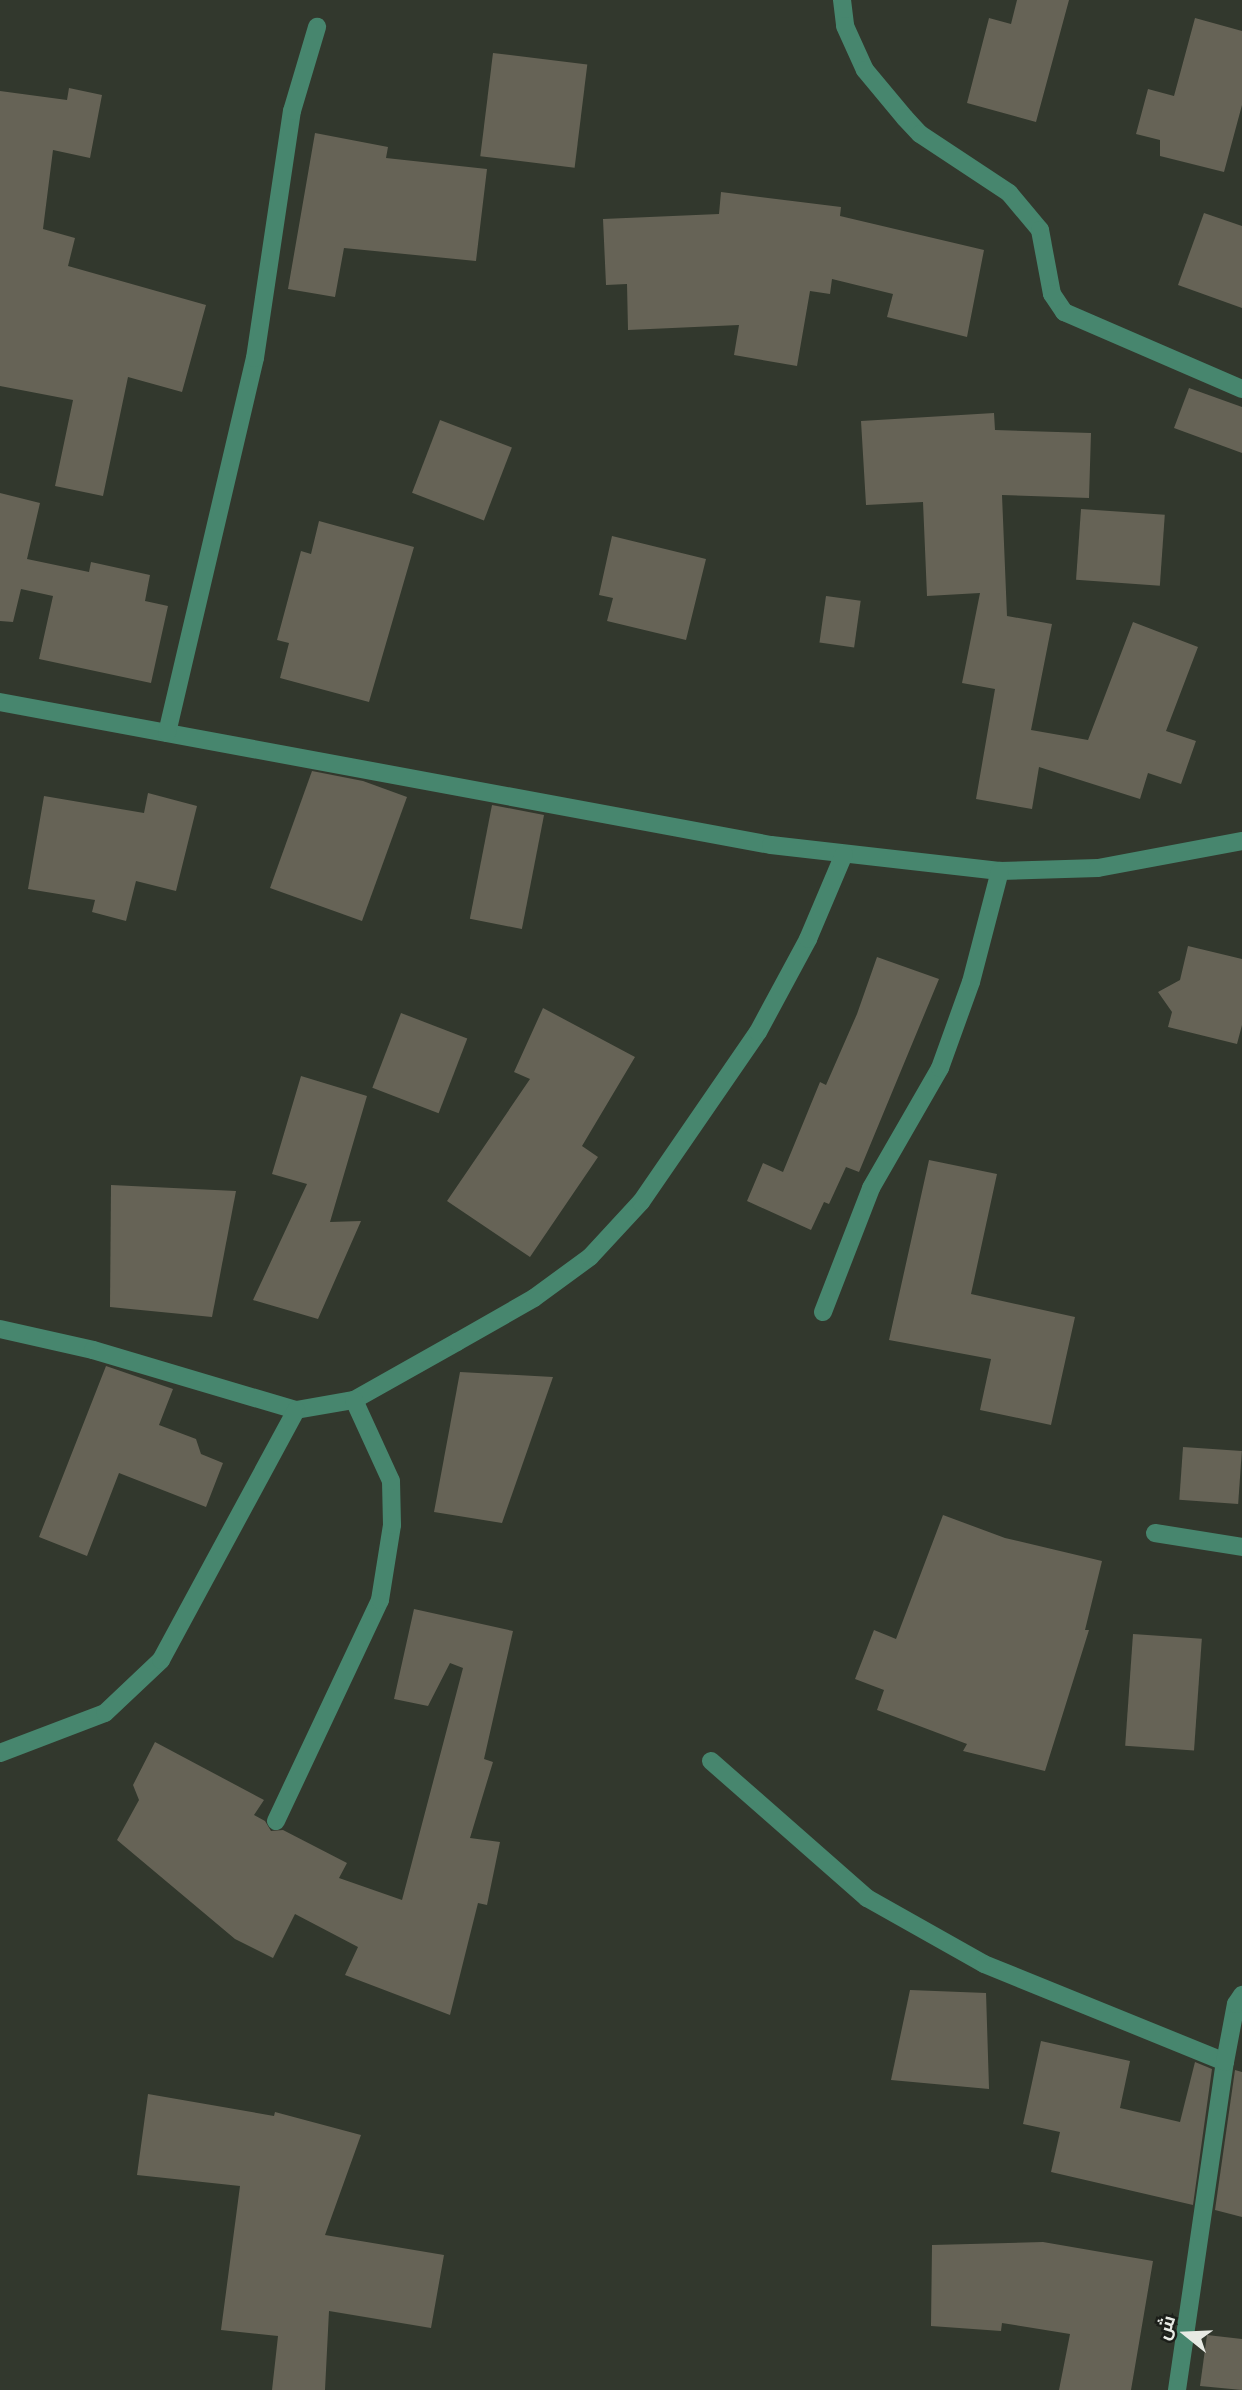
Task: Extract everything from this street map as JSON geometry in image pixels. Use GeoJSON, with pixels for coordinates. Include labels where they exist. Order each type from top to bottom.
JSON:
{"type":"FeatureCollection","features":[{"type":"Feature","properties":{"kind":"street"},"geometry":{"type":"LineString","coordinates":[[842,0],[845,26],[865,70],[905,118],[920,134],[1009,193],[1040,230],[1052,294],[1064,312],[1242,389]]}},
{"type":"Feature","properties":{"kind":"street"},"geometry":{"type":"LineString","coordinates":[[167,733],[255,358],[292,111],[317,27]]}},
{"type":"Feature","properties":{"kind":"street"},"geometry":{"type":"LineString","coordinates":[[0,702],[486,794],[844,853],[1000,872],[1098,868],[1242,841]]}},
{"type":"Feature","properties":{"kind":"street"},"geometry":{"type":"LineString","coordinates":[[0,1329],[93,1350],[296,1410],[354,1400],[534,1298],[617,1231],[679,1151],[758,1032],[808,939],[844,853]]}},
{"type":"Feature","properties":{"kind":"street"},"geometry":{"type":"LineString","coordinates":[[823,1312],[871,1188],[940,1068],[971,982],[1000,872]]}},
{"type":"Feature","properties":{"kind":"street"},"geometry":{"type":"LineString","coordinates":[[276,1821],[380,1600],[392,1525],[391,1481],[354,1400]]}},
{"type":"Feature","properties":{"kind":"street"},"geometry":{"type":"LineString","coordinates":[[0,1753],[105,1713],[161,1660],[296,1410]]}},
{"type":"Feature","properties":{"kind":"street"},"geometry":{"type":"LineString","coordinates":[[1155,1534],[1242,1547]]}},
{"type":"Feature","properties":{"kind":"street"},"geometry":{"type":"LineString","coordinates":[[711,1761],[867,1898],[984,1964],[1224,2062]]}},
{"type":"Feature","properties":{"kind":"street"},"geometry":{"type":"LineString","coordinates":[[1177,2390],[1224,2062],[1236,2004],[1242,1995]]}},
{"type":"Feature","properties":{"kind":"building"},"geometry":{"type":"Polygon","coordinates":[[[1017,0],[1069,0],[1036,122],[967,103],[989,18],[1011,24],[1017,0]]]}},
{"type":"Feature","properties":{"kind":"building"},"geometry":{"type":"Polygon","coordinates":[[[1195,18],[1242,31],[1242,105],[1224,172],[1160,156],[1160,140],[1136,134],[1148,89],[1174,96],[1195,18]]]}},
{"type":"Feature","properties":{"kind":"building"},"geometry":{"type":"Polygon","coordinates":[[[493,53],[587,65],[575,168],[480,156],[493,53]]]}},
{"type":"Feature","properties":{"kind":"building"},"geometry":{"type":"Polygon","coordinates":[[[69,88],[102,95],[90,158],[53,150],[43,229],[75,238],[68,266],[206,305],[182,392],[128,377],[103,496],[55,486],[73,400],[0,386],[0,91],[67,100],[69,88]]]}},
{"type":"Feature","properties":{"kind":"building"},"geometry":{"type":"Polygon","coordinates":[[[315,133],[388,147],[386,158],[487,169],[476,261],[344,248],[335,297],[288,289],[315,133]]]}},
{"type":"Feature","properties":{"kind":"building"},"geometry":{"type":"Polygon","coordinates":[[[721,192],[841,207],[840,216],[984,250],[967,337],[887,317],[893,294],[832,279],[830,294],[810,291],[797,366],[734,355],[739,325],[628,330],[627,284],[606,285],[603,219],[719,214],[721,192]]]}},
{"type":"Feature","properties":{"kind":"building"},"geometry":{"type":"Polygon","coordinates":[[[1204,213],[1242,226],[1242,308],[1178,285],[1204,213]]]}},
{"type":"Feature","properties":{"kind":"building"},"geometry":{"type":"Polygon","coordinates":[[[1189,388],[1242,407],[1242,453],[1174,428],[1189,388]]]}},
{"type":"Feature","properties":{"kind":"building"},"geometry":{"type":"Polygon","coordinates":[[[994,413],[995,430],[1091,433],[1089,498],[1002,495],[1007,616],[1052,624],[1031,730],[1088,740],[1133,622],[1198,647],[1166,731],[1196,741],[1181,784],[1148,773],[1140,799],[1039,767],[1032,809],[976,799],[995,689],[962,683],[980,593],[927,596],[923,502],[866,505],[861,421],[994,413]]]}},
{"type":"Feature","properties":{"kind":"building"},"geometry":{"type":"Polygon","coordinates":[[[440,420],[512,448],[484,520],[412,493],[440,420]]]}},
{"type":"Feature","properties":{"kind":"building"},"geometry":{"type":"Polygon","coordinates":[[[0,493],[40,503],[27,559],[89,572],[91,562],[150,575],[145,601],[168,606],[151,683],[39,659],[53,596],[21,589],[13,622],[0,621],[0,493]]]}},
{"type":"Feature","properties":{"kind":"building"},"geometry":{"type":"Polygon","coordinates":[[[1081,509],[1165,515],[1160,586],[1076,580],[1081,509]]]}},
{"type":"Feature","properties":{"kind":"building"},"geometry":{"type":"Polygon","coordinates":[[[319,521],[414,547],[369,702],[280,678],[289,643],[277,640],[301,551],[311,554],[319,521]]]}},
{"type":"Feature","properties":{"kind":"building"},"geometry":{"type":"Polygon","coordinates":[[[612,536],[706,559],[686,640],[607,621],[613,598],[599,595],[612,536]]]}},
{"type":"Feature","properties":{"kind":"building"},"geometry":{"type":"Polygon","coordinates":[[[826,596],[861,601],[854,647],[819,643],[826,596]]]}},
{"type":"Feature","properties":{"kind":"building"},"geometry":{"type":"Polygon","coordinates":[[[312,771],[363,781],[407,797],[362,921],[270,888],[312,771]]]}},
{"type":"Feature","properties":{"kind":"building"},"geometry":{"type":"Polygon","coordinates":[[[148,793],[197,806],[176,891],[136,881],[126,921],[92,912],[95,900],[28,889],[44,796],[144,813],[148,793]]]}},
{"type":"Feature","properties":{"kind":"building"},"geometry":{"type":"Polygon","coordinates":[[[492,805],[544,815],[522,929],[470,919],[492,805]]]}},
{"type":"Feature","properties":{"kind":"building"},"geometry":{"type":"Polygon","coordinates":[[[1188,946],[1242,959],[1242,1025],[1237,1044],[1168,1027],[1172,1012],[1158,992],[1180,980],[1188,946]]]}},
{"type":"Feature","properties":{"kind":"building"},"geometry":{"type":"Polygon","coordinates":[[[877,957],[939,979],[859,1172],[846,1167],[829,1204],[824,1202],[811,1230],[747,1201],[763,1163],[783,1172],[820,1082],[826,1085],[857,1014],[877,957]]]}},
{"type":"Feature","properties":{"kind":"building"},"geometry":{"type":"Polygon","coordinates":[[[543,1008],[635,1057],[582,1146],[598,1157],[530,1257],[447,1201],[530,1079],[514,1072],[543,1008]]]}},
{"type":"Feature","properties":{"kind":"building"},"geometry":{"type":"Polygon","coordinates":[[[401,1013],[467,1038],[439,1113],[372,1088],[401,1013]]]}},
{"type":"Feature","properties":{"kind":"building"},"geometry":{"type":"Polygon","coordinates":[[[301,1076],[367,1096],[330,1222],[361,1221],[318,1319],[253,1300],[307,1184],[272,1174],[301,1076]]]}},
{"type":"Feature","properties":{"kind":"building"},"geometry":{"type":"Polygon","coordinates":[[[929,1160],[997,1174],[971,1294],[1075,1317],[1051,1425],[980,1410],[991,1359],[889,1340],[929,1160]]]}},
{"type":"Feature","properties":{"kind":"building"},"geometry":{"type":"Polygon","coordinates":[[[111,1185],[236,1191],[212,1317],[110,1307],[111,1185]]]}},
{"type":"Feature","properties":{"kind":"building"},"geometry":{"type":"Polygon","coordinates":[[[106,1366],[173,1389],[159,1425],[196,1439],[201,1454],[223,1463],[206,1507],[119,1473],[87,1556],[39,1537],[106,1366]]]}},
{"type":"Feature","properties":{"kind":"building"},"geometry":{"type":"Polygon","coordinates":[[[460,1372],[553,1377],[502,1523],[434,1512],[460,1372]]]}},
{"type":"Feature","properties":{"kind":"building"},"geometry":{"type":"Polygon","coordinates":[[[1183,1447],[1242,1451],[1238,1504],[1179,1500],[1183,1447]]]}},
{"type":"Feature","properties":{"kind":"building"},"geometry":{"type":"Polygon","coordinates":[[[943,1515],[1005,1538],[1102,1561],[1085,1630],[1089,1630],[1045,1771],[963,1751],[967,1744],[877,1710],[884,1690],[855,1679],[874,1630],[896,1639],[943,1515]]]}},
{"type":"Feature","properties":{"kind":"building"},"geometry":{"type":"Polygon","coordinates":[[[414,1609],[513,1631],[484,1759],[493,1762],[470,1838],[500,1842],[487,1905],[478,1903],[450,2015],[345,1975],[358,1947],[295,1914],[273,1958],[235,1939],[117,1840],[139,1800],[133,1785],[155,1742],[264,1800],[254,1815],[265,1821],[271,1831],[283,1830],[347,1863],[339,1878],[402,1900],[463,1668],[450,1663],[428,1706],[394,1699],[414,1609]]]}},
{"type":"Feature","properties":{"kind":"building"},"geometry":{"type":"Polygon","coordinates":[[[1133,1634],[1202,1639],[1194,1751],[1125,1746],[1133,1634]]]}},
{"type":"Feature","properties":{"kind":"building"},"geometry":{"type":"Polygon","coordinates":[[[910,1990],[986,1993],[989,2089],[891,2080],[910,1990]]]}},
{"type":"Feature","properties":{"kind":"building"},"geometry":{"type":"Polygon","coordinates":[[[1041,2041],[1130,2061],[1120,2108],[1180,2122],[1195,2062],[1212,2069],[1193,2205],[1051,2172],[1060,2132],[1023,2124],[1041,2041]]]}},
{"type":"Feature","properties":{"kind":"building"},"geometry":{"type":"Polygon","coordinates":[[[1235,2070],[1242,2072],[1242,2217],[1215,2210],[1235,2070]]]}},
{"type":"Feature","properties":{"kind":"building"},"geometry":{"type":"Polygon","coordinates":[[[148,2094],[274,2116],[275,2112],[361,2135],[325,2235],[444,2255],[431,2328],[329,2311],[325,2390],[272,2390],[278,2336],[221,2330],[240,2186],[137,2175],[148,2094]]]}},
{"type":"Feature","properties":{"kind":"building"},"geometry":{"type":"Polygon","coordinates":[[[1043,2242],[1153,2261],[1131,2390],[1059,2390],[1070,2334],[1002,2323],[1001,2331],[931,2326],[932,2245],[1043,2242]]]}},
{"type":"Feature","properties":{"kind":"building"},"geometry":{"type":"Polygon","coordinates":[[[1207,2335],[1242,2339],[1242,2390],[1200,2386],[1207,2335]]]}}]}
